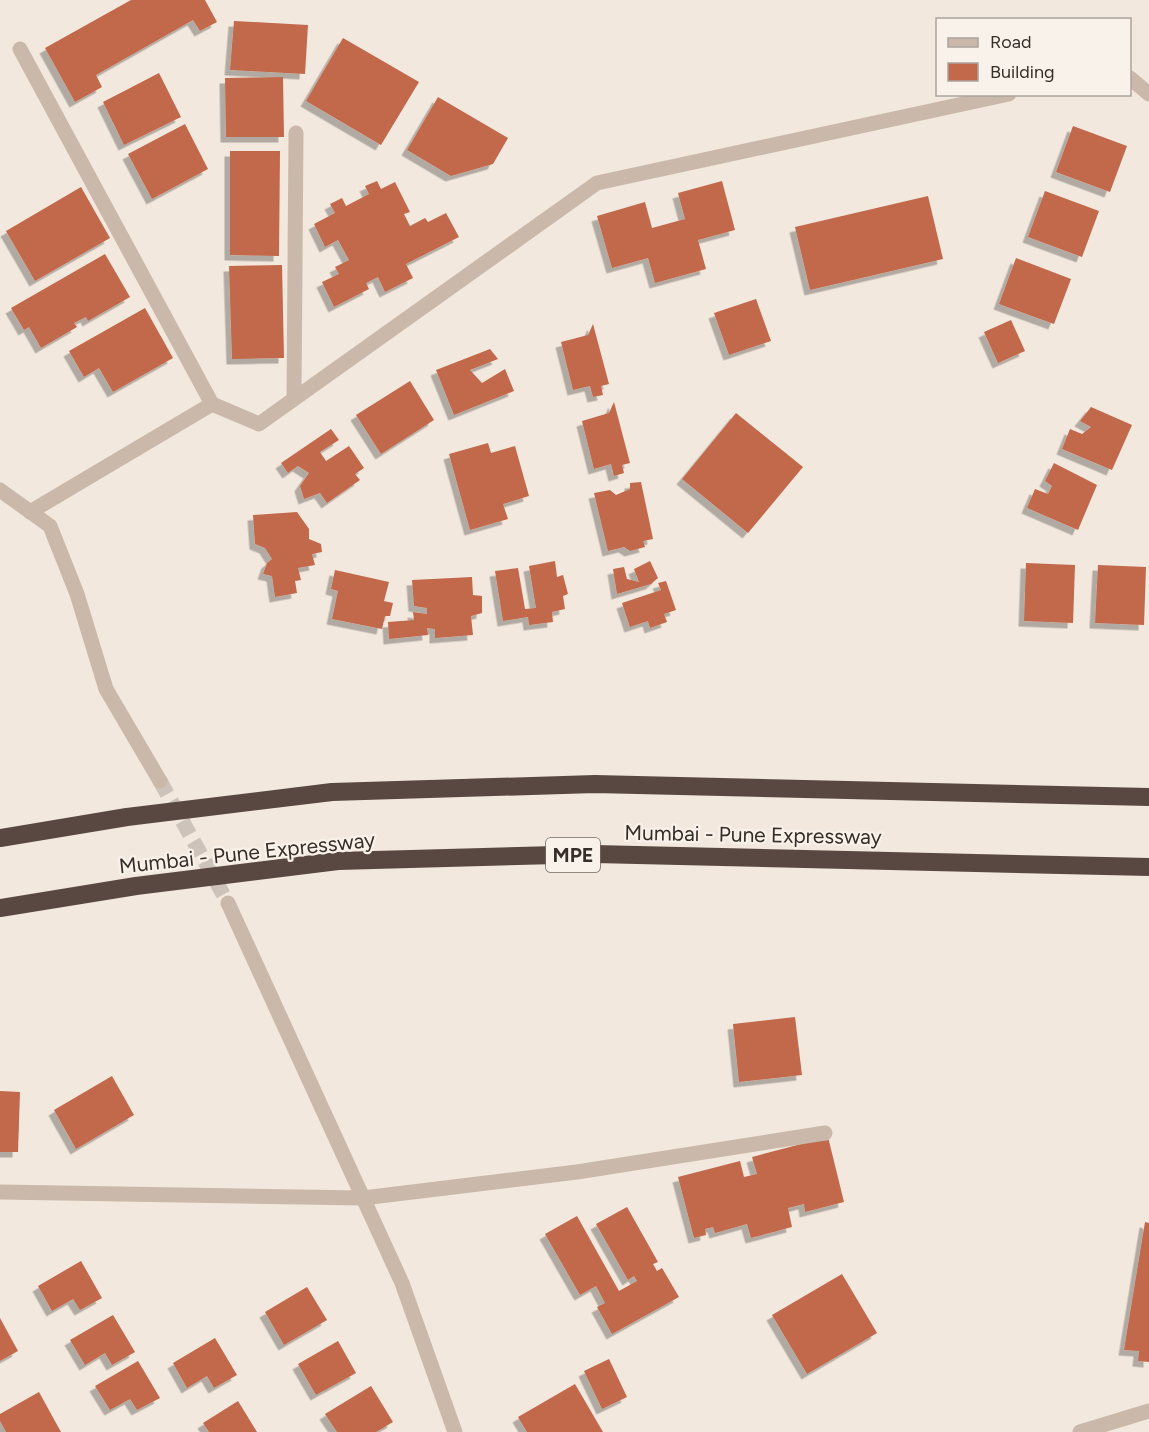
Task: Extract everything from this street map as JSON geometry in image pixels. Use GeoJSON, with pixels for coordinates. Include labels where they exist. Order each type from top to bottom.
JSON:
{"type":"FeatureCollection","features":[{"type":"Feature","properties":{"kind":"highway"},"geometry":{"type":"LineString","coordinates":[[0,838],[127,817],[332,792],[595,784],[1149,797]]}},
{"type":"Feature","properties":{"kind":"highway","name":"Mumbai - Pune Expressway"},"geometry":{"type":"LineString","coordinates":[[0,908],[136,886],[349,861],[595,854],[1149,867]]}},
{"type":"Feature","properties":{"kind":"street"},"geometry":{"type":"LineString","coordinates":[[20,50],[212,404],[259,424],[597,183],[1000,96]]}},
{"type":"Feature","properties":{"kind":"street"},"geometry":{"type":"LineString","coordinates":[[1131,79],[1149,94]]}},
{"type":"Feature","properties":{"kind":"street"},"geometry":{"type":"LineString","coordinates":[[294,398],[296,133]]}},
{"type":"Feature","properties":{"kind":"street"},"geometry":{"type":"LineString","coordinates":[[30,512],[212,404]]}},
{"type":"Feature","properties":{"kind":"street"},"geometry":{"type":"LineString","coordinates":[[0,490],[50,526],[77,594],[106,689],[160,781]]}},
{"type":"Feature","properties":{"kind":"street"},"geometry":{"type":"LineString","coordinates":[[228,903],[402,1283],[455,1432]]}},
{"type":"Feature","properties":{"kind":"street"},"geometry":{"type":"LineString","coordinates":[[0,1192],[363,1198],[578,1172],[825,1133]]}},
{"type":"Feature","properties":{"kind":"street"},"geometry":{"type":"LineString","coordinates":[[1080,1432],[1149,1411]]}},
{"type":"Feature","properties":{"kind":"building"},"geometry":{"type":"Polygon","coordinates":[[[131,0],[205,0],[217,22],[200,31],[193,20],[96,75],[102,87],[75,102],[45,48],[131,0]]]}},
{"type":"Feature","properties":{"kind":"building"},"geometry":{"type":"Polygon","coordinates":[[[234,21],[308,25],[305,74],[230,70],[234,21]]]}},
{"type":"Feature","properties":{"kind":"building"},"geometry":{"type":"Polygon","coordinates":[[[343,38],[419,82],[381,145],[306,101],[343,38]]]}},
{"type":"Feature","properties":{"kind":"building"},"geometry":{"type":"Polygon","coordinates":[[[159,73],[181,117],[124,145],[103,102],[159,73]]]}},
{"type":"Feature","properties":{"kind":"building"},"geometry":{"type":"Polygon","coordinates":[[[283,77],[284,137],[226,137],[225,78],[283,77]]]}},
{"type":"Feature","properties":{"kind":"building"},"geometry":{"type":"Polygon","coordinates":[[[438,97],[508,138],[493,164],[451,176],[407,150],[438,97]]]}},
{"type":"Feature","properties":{"kind":"building"},"geometry":{"type":"Polygon","coordinates":[[[185,124],[208,169],[152,199],[128,154],[185,124]]]}},
{"type":"Feature","properties":{"kind":"building"},"geometry":{"type":"Polygon","coordinates":[[[1073,126],[1127,146],[1110,192],[1056,172],[1073,126]]]}},
{"type":"Feature","properties":{"kind":"building"},"geometry":{"type":"Polygon","coordinates":[[[230,151],[280,151],[279,256],[230,255],[230,151]]]}},
{"type":"Feature","properties":{"kind":"building"},"geometry":{"type":"Polygon","coordinates":[[[377,181],[381,189],[395,182],[410,212],[404,214],[410,226],[425,218],[428,222],[446,213],[459,237],[406,264],[413,278],[385,292],[378,277],[366,283],[369,289],[334,307],[322,282],[339,274],[335,267],[349,260],[338,240],[325,247],[314,224],[335,213],[330,204],[342,198],[346,206],[369,194],[365,186],[377,181]]]}},
{"type":"Feature","properties":{"kind":"building"},"geometry":{"type":"Polygon","coordinates":[[[722,181],[735,230],[698,240],[706,269],[655,283],[648,258],[612,268],[597,216],[645,202],[652,228],[685,219],[678,193],[722,181]]]}},
{"type":"Feature","properties":{"kind":"building"},"geometry":{"type":"Polygon","coordinates":[[[81,187],[110,238],[35,281],[6,231],[81,187]]]}},
{"type":"Feature","properties":{"kind":"building"},"geometry":{"type":"Polygon","coordinates":[[[1045,191],[1099,211],[1082,257],[1028,237],[1045,191]]]}},
{"type":"Feature","properties":{"kind":"building"},"geometry":{"type":"Polygon","coordinates":[[[928,196],[943,259],[810,290],[795,227],[928,196]]]}},
{"type":"Feature","properties":{"kind":"building"},"geometry":{"type":"Polygon","coordinates":[[[105,254],[130,297],[88,321],[86,317],[74,323],[77,327],[41,348],[29,327],[24,330],[11,308],[105,254]]]}},
{"type":"Feature","properties":{"kind":"building"},"geometry":{"type":"Polygon","coordinates":[[[1016,258],[1071,279],[1054,324],[999,304],[1016,258]]]}},
{"type":"Feature","properties":{"kind":"building"},"geometry":{"type":"Polygon","coordinates":[[[282,265],[284,358],[232,359],[229,266],[282,265]]]}},
{"type":"Feature","properties":{"kind":"building"},"geometry":{"type":"Polygon","coordinates":[[[756,299],[771,341],[729,355],[714,313],[756,299]]]}},
{"type":"Feature","properties":{"kind":"building"},"geometry":{"type":"Polygon","coordinates":[[[145,308],[173,358],[113,392],[99,368],[84,377],[69,351],[145,308]]]}},
{"type":"Feature","properties":{"kind":"building"},"geometry":{"type":"Polygon","coordinates":[[[1011,320],[1025,351],[998,363],[984,332],[1011,320]]]}},
{"type":"Feature","properties":{"kind":"building"},"geometry":{"type":"Polygon","coordinates":[[[593,324],[609,384],[601,386],[603,395],[593,397],[590,386],[573,390],[561,342],[588,335],[593,324]]]}},
{"type":"Feature","properties":{"kind":"building"},"geometry":{"type":"Polygon","coordinates":[[[490,349],[498,359],[470,370],[482,383],[505,369],[514,391],[454,415],[436,370],[490,349]]]}},
{"type":"Feature","properties":{"kind":"building"},"geometry":{"type":"Polygon","coordinates":[[[410,381],[434,420],[381,454],[356,415],[410,381]]]}},
{"type":"Feature","properties":{"kind":"building"},"geometry":{"type":"Polygon","coordinates":[[[614,402],[630,463],[622,465],[624,473],[614,476],[611,464],[594,469],[582,421],[609,413],[614,402]]]}},
{"type":"Feature","properties":{"kind":"building"},"geometry":{"type":"Polygon","coordinates":[[[1091,407],[1132,425],[1112,470],[1062,449],[1070,429],[1082,434],[1091,427],[1080,421],[1091,407]]]}},
{"type":"Feature","properties":{"kind":"building"},"geometry":{"type":"Polygon","coordinates":[[[736,413],[803,467],[748,533],[682,479],[736,413]]]}},
{"type":"Feature","properties":{"kind":"building"},"geometry":{"type":"Polygon","coordinates":[[[331,429],[339,440],[320,452],[326,461],[349,446],[364,468],[355,474],[360,480],[327,503],[320,493],[304,499],[300,486],[309,473],[298,466],[288,473],[281,463],[331,429]]]}},
{"type":"Feature","properties":{"kind":"building"},"geometry":{"type":"Polygon","coordinates":[[[488,443],[491,453],[515,446],[529,496],[503,504],[508,519],[470,530],[449,454],[488,443]]]}},
{"type":"Feature","properties":{"kind":"building"},"geometry":{"type":"Polygon","coordinates":[[[1054,463],[1097,485],[1078,530],[1027,508],[1035,489],[1048,494],[1052,486],[1045,481],[1054,463]]]}},
{"type":"Feature","properties":{"kind":"building"},"geometry":{"type":"Polygon","coordinates":[[[641,482],[653,539],[643,541],[645,547],[630,551],[624,547],[608,551],[594,493],[610,490],[616,495],[630,489],[630,483],[641,482]]]}},
{"type":"Feature","properties":{"kind":"building"},"geometry":{"type":"Polygon","coordinates":[[[297,512],[309,529],[309,539],[321,544],[322,552],[312,554],[315,565],[298,568],[301,580],[295,581],[297,593],[275,597],[272,576],[263,574],[267,563],[272,559],[265,548],[255,544],[253,515],[297,512]]]}},
{"type":"Feature","properties":{"kind":"building"},"geometry":{"type":"Polygon","coordinates":[[[555,561],[557,577],[563,575],[568,594],[563,596],[565,609],[552,612],[553,622],[529,625],[528,617],[503,621],[495,571],[518,568],[525,609],[536,608],[529,566],[555,561]]]}},
{"type":"Feature","properties":{"kind":"building"},"geometry":{"type":"Polygon","coordinates":[[[650,561],[658,578],[651,584],[617,594],[613,569],[624,567],[627,579],[639,582],[634,569],[650,561]]]}},
{"type":"Feature","properties":{"kind":"building"},"geometry":{"type":"Polygon","coordinates":[[[1026,563],[1075,565],[1073,623],[1024,621],[1026,563]]]}},
{"type":"Feature","properties":{"kind":"building"},"geometry":{"type":"Polygon","coordinates":[[[1098,565],[1146,567],[1144,625],[1095,623],[1098,565]]]}},
{"type":"Feature","properties":{"kind":"building"},"geometry":{"type":"Polygon","coordinates":[[[335,570],[389,582],[384,601],[393,603],[390,616],[385,616],[382,629],[332,619],[338,591],[331,589],[335,570]]]}},
{"type":"Feature","properties":{"kind":"building"},"geometry":{"type":"Polygon","coordinates":[[[472,577],[473,595],[482,596],[482,613],[471,616],[473,635],[435,638],[435,629],[427,628],[428,635],[389,639],[388,622],[414,620],[413,612],[427,614],[427,608],[414,606],[412,580],[472,577]]]}},
{"type":"Feature","properties":{"kind":"building"},"geometry":{"type":"Polygon","coordinates":[[[666,581],[676,610],[664,614],[667,622],[650,628],[648,621],[630,627],[622,603],[661,590],[658,583],[666,581]]]}},
{"type":"Feature","properties":{"kind":"building"},"geometry":{"type":"Polygon","coordinates":[[[795,1017],[802,1075],[739,1082],[733,1024],[795,1017]]]}},
{"type":"Feature","properties":{"kind":"building"},"geometry":{"type":"Polygon","coordinates":[[[112,1076],[134,1115],[76,1149],[54,1110],[112,1076]]]}},
{"type":"Feature","properties":{"kind":"building"},"geometry":{"type":"Polygon","coordinates":[[[0,1091],[20,1092],[18,1152],[0,1152],[0,1091]]]}},
{"type":"Feature","properties":{"kind":"building"},"geometry":{"type":"Polygon","coordinates":[[[828,1137],[844,1202],[805,1212],[804,1204],[788,1208],[792,1227],[751,1238],[747,1224],[715,1233],[713,1227],[705,1229],[706,1235],[694,1238],[678,1177],[740,1161],[744,1177],[757,1174],[752,1157],[828,1137]]]}},
{"type":"Feature","properties":{"kind":"building"},"geometry":{"type":"Polygon","coordinates":[[[627,1207],[658,1262],[653,1264],[657,1271],[662,1268],[679,1297],[612,1334],[597,1307],[605,1303],[596,1286],[580,1295],[545,1234],[577,1216],[619,1291],[637,1281],[634,1276],[628,1280],[596,1224],[627,1207]]]}},
{"type":"Feature","properties":{"kind":"building"},"geometry":{"type":"Polygon","coordinates":[[[1145,1222],[1149,1223],[1149,1362],[1138,1361],[1139,1351],[1124,1350],[1145,1222]]]}},
{"type":"Feature","properties":{"kind":"building"},"geometry":{"type":"Polygon","coordinates":[[[81,1261],[102,1298],[80,1310],[73,1299],[52,1311],[38,1286],[81,1261]]]}},
{"type":"Feature","properties":{"kind":"building"},"geometry":{"type":"Polygon","coordinates":[[[842,1274],[877,1333],[807,1374],[772,1315],[842,1274]]]}},
{"type":"Feature","properties":{"kind":"building"},"geometry":{"type":"Polygon","coordinates":[[[307,1287],[327,1320],[284,1345],[265,1312],[307,1287]]]}},
{"type":"Feature","properties":{"kind":"building"},"geometry":{"type":"Polygon","coordinates":[[[113,1315],[135,1352],[112,1365],[105,1353],[85,1365],[70,1340],[113,1315]]]}},
{"type":"Feature","properties":{"kind":"building"},"geometry":{"type":"Polygon","coordinates":[[[0,1318],[18,1351],[0,1361],[0,1318]]]}},
{"type":"Feature","properties":{"kind":"building"},"geometry":{"type":"Polygon","coordinates":[[[215,1338],[237,1375],[214,1388],[207,1376],[187,1388],[173,1363],[215,1338]]]}},
{"type":"Feature","properties":{"kind":"building"},"geometry":{"type":"Polygon","coordinates":[[[338,1341],[356,1373],[316,1395],[298,1364],[338,1341]]]}},
{"type":"Feature","properties":{"kind":"building"},"geometry":{"type":"Polygon","coordinates":[[[609,1359],[627,1397],[602,1409],[584,1371],[609,1359]]]}},
{"type":"Feature","properties":{"kind":"building"},"geometry":{"type":"Polygon","coordinates":[[[138,1361],[160,1398],[137,1410],[130,1399],[110,1410],[95,1386],[138,1361]]]}},
{"type":"Feature","properties":{"kind":"building"},"geometry":{"type":"Polygon","coordinates":[[[575,1384],[603,1432],[527,1432],[518,1417],[575,1384]]]}},
{"type":"Feature","properties":{"kind":"building"},"geometry":{"type":"Polygon","coordinates":[[[371,1386],[393,1422],[376,1432],[337,1432],[325,1414],[371,1386]]]}},
{"type":"Feature","properties":{"kind":"building"},"geometry":{"type":"Polygon","coordinates":[[[39,1392],[61,1432],[6,1432],[0,1421],[0,1414],[39,1392]]]}},
{"type":"Feature","properties":{"kind":"building"},"geometry":{"type":"Polygon","coordinates":[[[238,1401],[257,1432],[209,1432],[203,1423],[238,1401]]]}},
{"type":"Feature","properties":{"kind":"tunnel"},"geometry":{"type":"LineString","coordinates":[[160,781],[228,903]]}}]}
